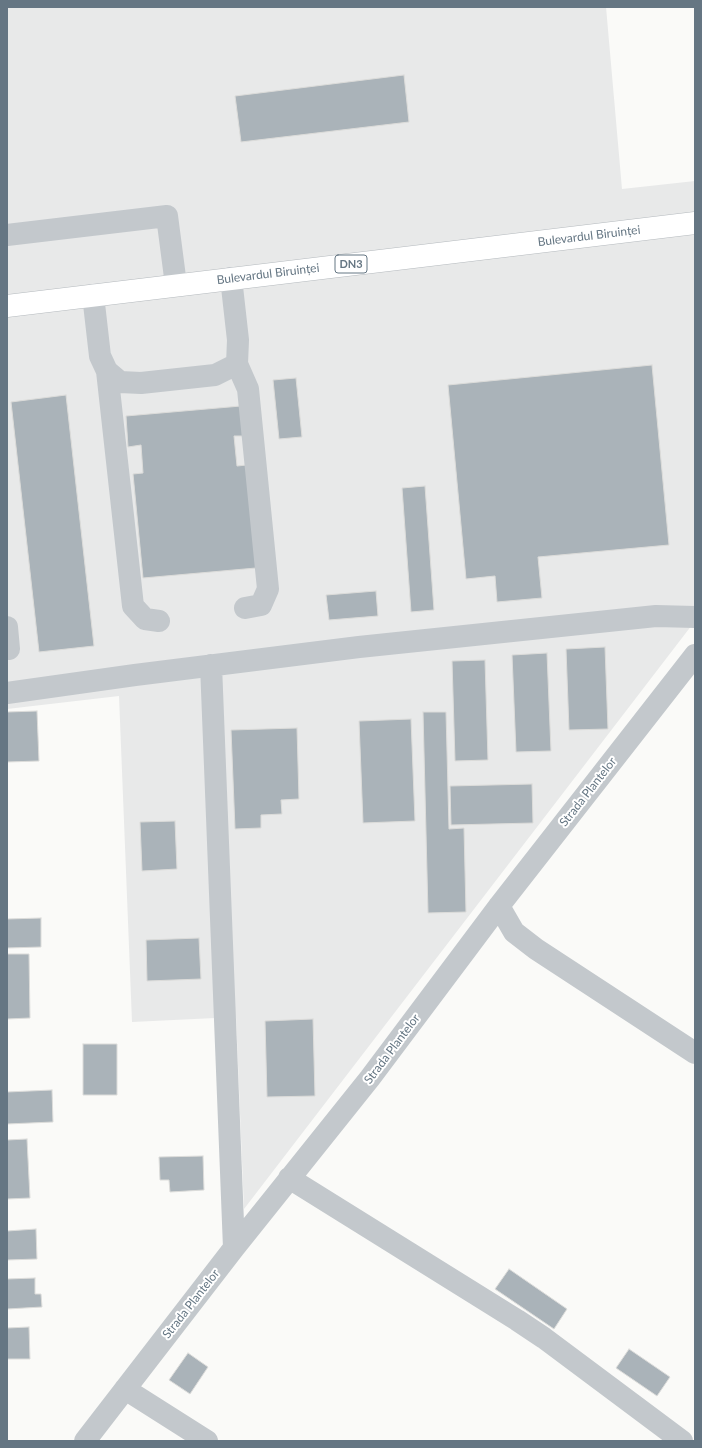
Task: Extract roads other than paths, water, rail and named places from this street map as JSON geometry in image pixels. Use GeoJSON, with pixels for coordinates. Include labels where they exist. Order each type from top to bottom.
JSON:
{"type":"FeatureCollection","features":[{"type":"Feature","properties":{"kind":"main road","name":"Bulevardul Biruinței"},"geometry":{"type":"LineString","coordinates":[[7,306],[695,223]]}},
{"type":"Feature","properties":{"kind":"street"},"geometry":{"type":"LineString","coordinates":[[7,236],[166,216],[176,285]]}},
{"type":"Feature","properties":{"kind":"street"},"geometry":{"type":"LineString","coordinates":[[231,278],[238,340],[237,364],[248,388],[268,589],[261,605],[245,608]]}},
{"type":"Feature","properties":{"kind":"street"},"geometry":{"type":"LineString","coordinates":[[93,295],[100,356],[107,371],[133,606],[145,619],[159,621]]}},
{"type":"Feature","properties":{"kind":"street"},"geometry":{"type":"LineString","coordinates":[[107,371],[120,382],[141,383],[215,375],[237,364]]}},
{"type":"Feature","properties":{"kind":"street"},"geometry":{"type":"LineString","coordinates":[[7,693],[211,665],[359,647],[656,616],[695,616]]}},
{"type":"Feature","properties":{"kind":"street"},"geometry":{"type":"LineString","coordinates":[[7,626],[9,649]]}},
{"type":"Feature","properties":{"kind":"street","name":"Strada Plantelor"},"geometry":{"type":"LineString","coordinates":[[85,1441],[234,1248],[370,1078],[499,906],[695,655]]}},
{"type":"Feature","properties":{"kind":"street"},"geometry":{"type":"LineString","coordinates":[[211,665],[234,1248]]}},
{"type":"Feature","properties":{"kind":"street"},"geometry":{"type":"LineString","coordinates":[[499,906],[514,932],[536,949],[695,1052]]}},
{"type":"Feature","properties":{"kind":"street"},"geometry":{"type":"LineString","coordinates":[[289,1178],[517,1320],[682,1441]]}},
{"type":"Feature","properties":{"kind":"street"},"geometry":{"type":"LineString","coordinates":[[125,1389],[207,1441]]}}]}
